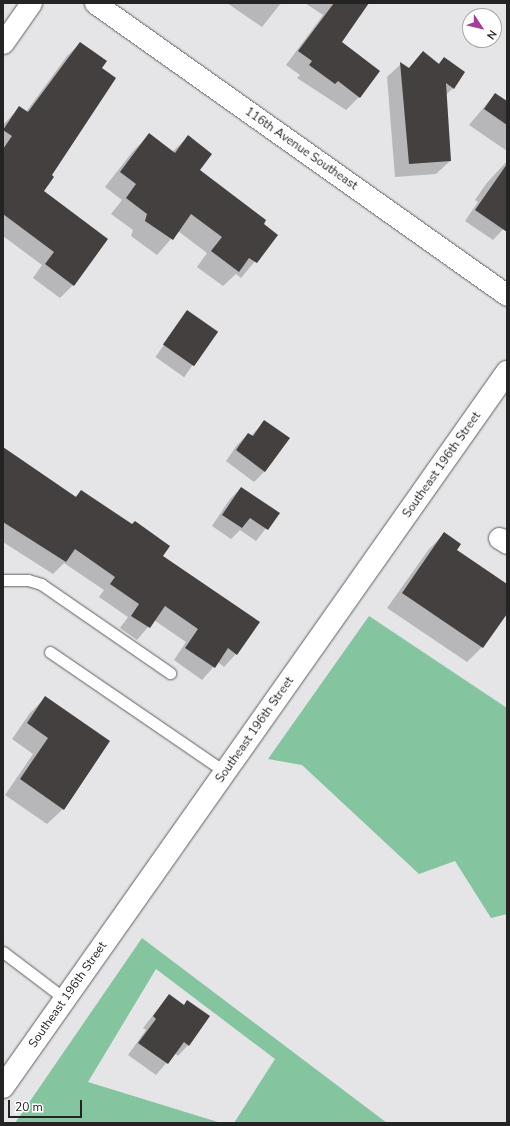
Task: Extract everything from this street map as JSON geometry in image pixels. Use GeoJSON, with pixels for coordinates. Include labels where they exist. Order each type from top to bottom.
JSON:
{"type":"FeatureCollection","features":[{"type":"Feature","properties":{"kind":"street"},"geometry":{"type":"LineString","coordinates":[[3,43],[31,3]]}},
{"type":"Feature","properties":{"kind":"street","name":"116th Avenue Southeast"},"geometry":{"type":"LineString","coordinates":[[96,3],[507,295]]}},
{"type":"Feature","properties":{"kind":"street","name":"Southeast 196th Street"},"geometry":{"type":"LineString","coordinates":[[3,1087],[507,372]]}},
{"type":"Feature","properties":{"kind":"lane"},"geometry":{"type":"LineString","coordinates":[[3,580],[28,580],[41,584],[170,673]]}},
{"type":"Feature","properties":{"kind":"lane"},"geometry":{"type":"LineString","coordinates":[[50,652],[225,772]]}},
{"type":"Feature","properties":{"kind":"lane"},"geometry":{"type":"LineString","coordinates":[[3,952],[65,999]]}},
{"type":"Feature","properties":{"kind":"green space"},"geometry":{"type":"Polygon","coordinates":[[[369,616],[507,708],[507,914],[491,918],[455,861],[419,874],[302,765],[268,759],[369,616]]]}},
{"type":"Feature","properties":{"kind":"green space"},"geometry":{"type":"Polygon","coordinates":[[[142,938],[387,1123],[234,1123],[275,1059],[156,969],[88,1082],[221,1123],[15,1123],[142,938]]]}},
{"type":"Feature","properties":{"kind":"building"},"geometry":{"type":"Polygon","coordinates":[[[334,3],[369,3],[342,42],[380,71],[360,98],[338,81],[335,84],[309,65],[312,61],[298,51],[334,3]]]}},
{"type":"Feature","properties":{"kind":"building"},"geometry":{"type":"Polygon","coordinates":[[[80,42],[107,61],[102,68],[116,78],[52,175],[54,177],[44,191],[108,239],[74,286],[45,264],[54,252],[3,214],[3,149],[12,136],[3,130],[19,106],[28,112],[80,42]]]}},
{"type":"Feature","properties":{"kind":"building"},"geometry":{"type":"Polygon","coordinates":[[[423,51],[439,64],[444,57],[465,72],[454,89],[446,83],[451,161],[409,164],[400,62],[409,68],[423,51]]]}},
{"type":"Feature","properties":{"kind":"building"},"geometry":{"type":"Polygon","coordinates":[[[495,93],[507,101],[507,125],[484,109],[495,93]]]}},
{"type":"Feature","properties":{"kind":"building"},"geometry":{"type":"Polygon","coordinates":[[[149,133],[175,153],[188,135],[212,154],[200,170],[266,220],[264,224],[278,235],[257,263],[249,258],[239,272],[211,251],[222,237],[191,214],[173,240],[145,221],[147,214],[126,198],[136,184],[120,172],[149,133]]]}},
{"type":"Feature","properties":{"kind":"building"},"geometry":{"type":"Polygon","coordinates":[[[507,164],[507,232],[475,210],[507,164]]]}},
{"type":"Feature","properties":{"kind":"building"},"geometry":{"type":"Polygon","coordinates":[[[187,310],[218,332],[194,366],[163,344],[187,310]]]}},
{"type":"Feature","properties":{"kind":"building"},"geometry":{"type":"Polygon","coordinates":[[[264,420],[290,438],[265,472],[236,450],[248,433],[253,436],[264,420]]]}},
{"type":"Feature","properties":{"kind":"building"},"geometry":{"type":"Polygon","coordinates":[[[3,447],[76,497],[81,490],[132,524],[135,521],[170,546],[163,556],[260,622],[237,655],[228,648],[215,668],[185,648],[198,629],[165,606],[150,628],[131,616],[139,604],[110,584],[115,577],[75,549],[66,562],[3,522],[3,447]]]}},
{"type":"Feature","properties":{"kind":"building"},"geometry":{"type":"Polygon","coordinates":[[[241,487],[280,513],[268,530],[250,518],[242,528],[222,515],[241,487]]]}},
{"type":"Feature","properties":{"kind":"building"},"geometry":{"type":"Polygon","coordinates":[[[444,532],[461,544],[457,550],[507,584],[507,614],[483,648],[402,593],[444,532]]]}},
{"type":"Feature","properties":{"kind":"building"},"geometry":{"type":"Polygon","coordinates":[[[45,696],[110,741],[64,810],[20,779],[48,738],[27,723],[45,696]]]}},
{"type":"Feature","properties":{"kind":"building"},"geometry":{"type":"Polygon","coordinates":[[[169,994],[184,1005],[187,1000],[210,1016],[189,1046],[184,1042],[168,1064],[138,1043],[156,1019],[153,1016],[169,994]]]}}]}
